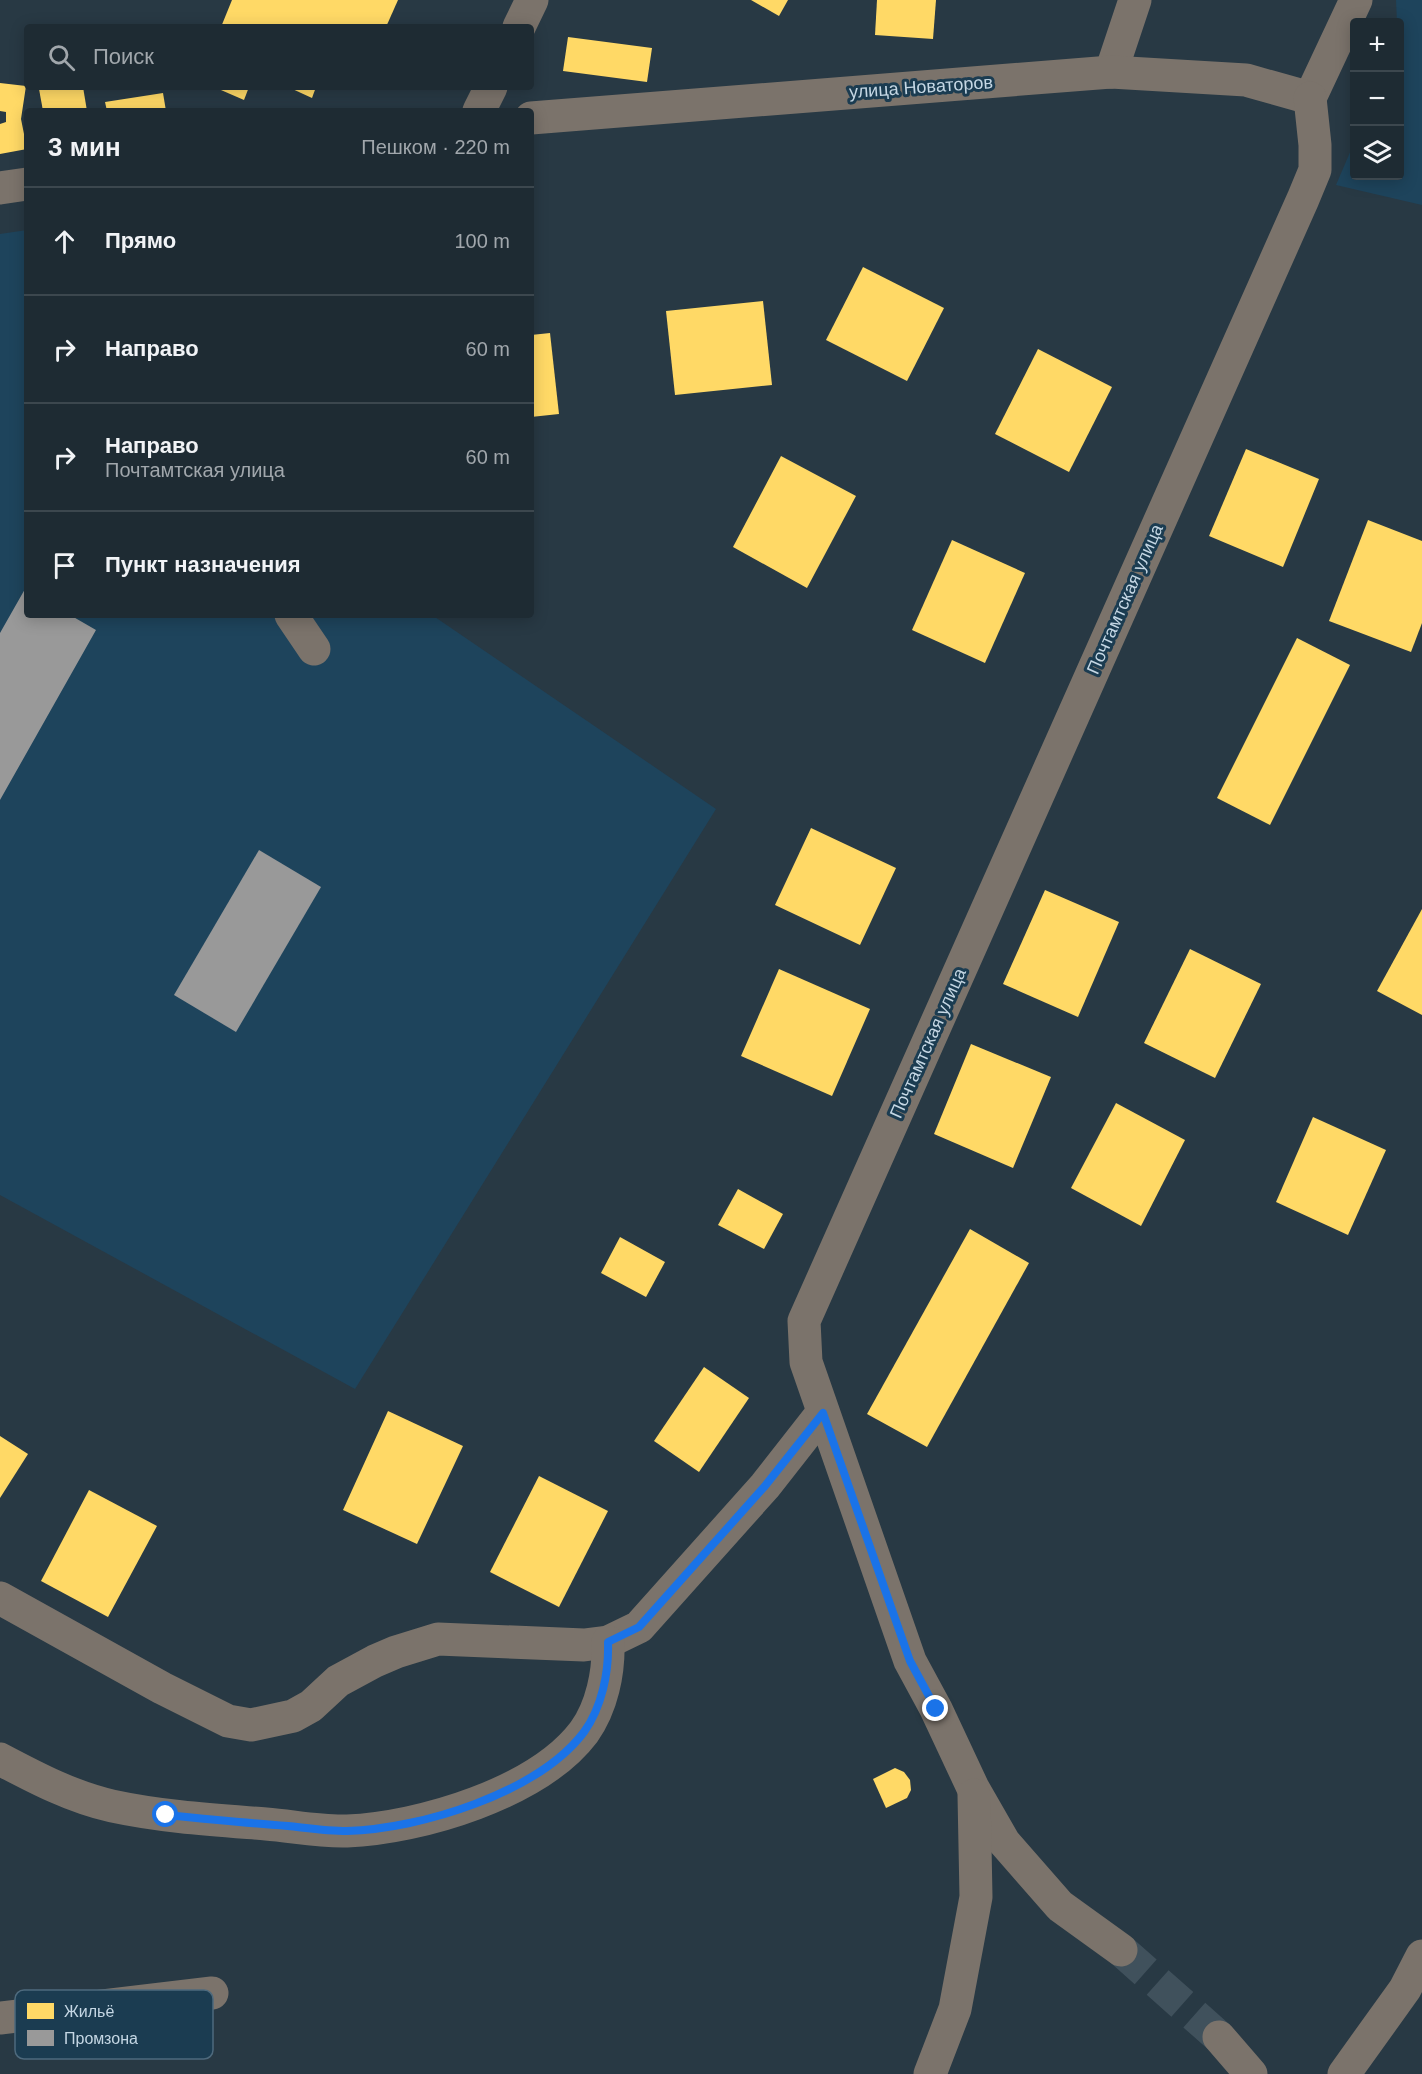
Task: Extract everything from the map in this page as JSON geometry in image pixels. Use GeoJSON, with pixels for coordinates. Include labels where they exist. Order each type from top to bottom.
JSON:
{"type":"FeatureCollection","features":[{"type":"Feature","properties":{"kind":"street"},"geometry":{"type":"LineString","coordinates":[[520,24],[532,0]]}},
{"type":"Feature","properties":{"kind":"street"},"geometry":{"type":"LineString","coordinates":[[1111,72],[1135,0]]}},
{"type":"Feature","properties":{"kind":"street"},"geometry":{"type":"LineString","coordinates":[[1310,98],[1356,0]]}},
{"type":"Feature","properties":{"kind":"street","name":"улица Новаторов"},"geometry":{"type":"LineString","coordinates":[[534,118],[1111,72],[1246,80],[1310,98]]}},
{"type":"Feature","properties":{"kind":"street"},"geometry":{"type":"LineString","coordinates":[[480,108],[490,90]]}},
{"type":"Feature","properties":{"kind":"street","name":"Почтамтская улица"},"geometry":{"type":"LineString","coordinates":[[1121,1950],[1060,1906],[1004,1842],[973,1788],[936,1709],[910,1661],[806,1362],[804,1321],[1315,170],[1310,98]]}},
{"type":"Feature","properties":{"kind":"street"},"geometry":{"type":"LineString","coordinates":[[0,188],[24,184]]}},
{"type":"Feature","properties":{"kind":"street"},"geometry":{"type":"LineString","coordinates":[[293,618],[314,650]]}},
{"type":"Feature","properties":{"kind":"street"},"geometry":{"type":"LineString","coordinates":[[0,1598],[218,1717],[252,1725],[293,1716],[311,1706],[338,1681],[375,1661],[438,1639],[584,1645],[608,1642],[639,1627],[765,1486],[823,1413]]}},
{"type":"Feature","properties":{"kind":"street"},"geometry":{"type":"LineString","coordinates":[[0,1759],[71,1794],[112,1806],[166,1815],[345,1831],[392,1827],[436,1816],[486,1799],[530,1778],[557,1760],[584,1732],[600,1702],[609,1657],[608,1642]]}},
{"type":"Feature","properties":{"kind":"street"},"geometry":{"type":"LineString","coordinates":[[930,2074],[955,2009],[976,1897],[973,1788]]}},
{"type":"Feature","properties":{"kind":"street"},"geometry":{"type":"LineString","coordinates":[[1344,2074],[1405,1989],[1422,1956]]}},
{"type":"Feature","properties":{"kind":"street"},"geometry":{"type":"LineString","coordinates":[[0,2018],[15,2016]]}},
{"type":"Feature","properties":{"kind":"street"},"geometry":{"type":"LineString","coordinates":[[1219,2037],[1251,2074]]}},
{"type":"Feature","properties":{"kind":"shaded area"},"geometry":{"type":"Polygon","coordinates":[[[1396,0],[1422,0],[1422,205],[1336,185],[1350,152],[1350,180],[1404,180],[1404,18],[1397,18],[1396,0]]]}},
{"type":"Feature","properties":{"kind":"shaded area"},"geometry":{"type":"Polygon","coordinates":[[[24,230],[24,618],[436,618],[716,809],[355,1389],[0,1195],[0,234],[24,230]]]}},
{"type":"Feature","properties":{"kind":"building: Жильё"},"geometry":{"type":"Polygon","coordinates":[[[232,0],[398,0],[387,24],[222,24],[232,0]]]}},
{"type":"Feature","properties":{"kind":"building: Жильё"},"geometry":{"type":"Polygon","coordinates":[[[751,0],[788,0],[779,16],[751,0]]]}},
{"type":"Feature","properties":{"kind":"building: Жильё"},"geometry":{"type":"Polygon","coordinates":[[[877,0],[936,0],[933,39],[875,35],[877,0]]]}},
{"type":"Feature","properties":{"kind":"building: Жильё"},"geometry":{"type":"Polygon","coordinates":[[[568,37],[652,48],[647,82],[563,71],[568,37]]]}},
{"type":"Feature","properties":{"kind":"building: Жильё"},"geometry":{"type":"Polygon","coordinates":[[[0,83],[24,86],[21,119],[24,150],[0,154],[0,124],[6,122],[6,112],[0,111],[0,83]]]}},
{"type":"Feature","properties":{"kind":"building: Жильё"},"geometry":{"type":"Polygon","coordinates":[[[39,90],[84,90],[86,108],[42,108],[39,90]]]}},
{"type":"Feature","properties":{"kind":"building: Жильё"},"geometry":{"type":"Polygon","coordinates":[[[221,90],[248,90],[244,100],[221,90]]]}},
{"type":"Feature","properties":{"kind":"building: Жильё"},"geometry":{"type":"Polygon","coordinates":[[[295,90],[315,90],[312,98],[295,90]]]}},
{"type":"Feature","properties":{"kind":"building: Жильё"},"geometry":{"type":"Polygon","coordinates":[[[163,93],[166,108],[106,108],[105,102],[163,93]]]}},
{"type":"Feature","properties":{"kind":"building: Жильё"},"geometry":{"type":"Polygon","coordinates":[[[863,267],[944,308],[907,381],[826,340],[863,267]]]}},
{"type":"Feature","properties":{"kind":"building: Жильё"},"geometry":{"type":"Polygon","coordinates":[[[763,301],[772,385],[675,395],[666,311],[763,301]]]}},
{"type":"Feature","properties":{"kind":"building: Жильё"},"geometry":{"type":"Polygon","coordinates":[[[550,333],[559,414],[534,417],[534,335],[550,333]]]}},
{"type":"Feature","properties":{"kind":"building: Жильё"},"geometry":{"type":"Polygon","coordinates":[[[1038,349],[1112,387],[1069,472],[995,434],[1038,349]]]}},
{"type":"Feature","properties":{"kind":"building: Жильё"},"geometry":{"type":"Polygon","coordinates":[[[1246,449],[1319,479],[1283,567],[1209,536],[1246,449]]]}},
{"type":"Feature","properties":{"kind":"building: Жильё"},"geometry":{"type":"Polygon","coordinates":[[[781,456],[856,496],[807,588],[733,547],[781,456]]]}},
{"type":"Feature","properties":{"kind":"building: Жильё"},"geometry":{"type":"Polygon","coordinates":[[[1368,520],[1422,541],[1422,623],[1411,652],[1329,621],[1368,520]]]}},
{"type":"Feature","properties":{"kind":"building: Жильё"},"geometry":{"type":"Polygon","coordinates":[[[952,540],[1025,573],[985,663],[912,630],[952,540]]]}},
{"type":"Feature","properties":{"kind":"building: Жильё"},"geometry":{"type":"Polygon","coordinates":[[[1297,638],[1350,665],[1270,825],[1217,798],[1297,638]]]}},
{"type":"Feature","properties":{"kind":"building: Жильё"},"geometry":{"type":"Polygon","coordinates":[[[811,828],[896,868],[860,945],[775,905],[811,828]]]}},
{"type":"Feature","properties":{"kind":"building: Жильё"},"geometry":{"type":"Polygon","coordinates":[[[1045,890],[1119,922],[1078,1017],[1003,984],[1045,890]]]}},
{"type":"Feature","properties":{"kind":"building: Жильё"},"geometry":{"type":"Polygon","coordinates":[[[1422,909],[1422,1015],[1377,991],[1422,909]]]}},
{"type":"Feature","properties":{"kind":"building: Жильё"},"geometry":{"type":"Polygon","coordinates":[[[1190,949],[1261,984],[1215,1078],[1144,1043],[1190,949]]]}},
{"type":"Feature","properties":{"kind":"building: Жильё"},"geometry":{"type":"Polygon","coordinates":[[[779,969],[870,1009],[832,1096],[741,1056],[779,969]]]}},
{"type":"Feature","properties":{"kind":"building: Жильё"},"geometry":{"type":"Polygon","coordinates":[[[971,1044],[1051,1077],[1013,1168],[934,1134],[971,1044]]]}},
{"type":"Feature","properties":{"kind":"building: Жильё"},"geometry":{"type":"Polygon","coordinates":[[[1116,1103],[1185,1140],[1141,1226],[1071,1188],[1116,1103]]]}},
{"type":"Feature","properties":{"kind":"building: Жильё"},"geometry":{"type":"Polygon","coordinates":[[[1313,1117],[1386,1150],[1348,1235],[1276,1202],[1313,1117]]]}},
{"type":"Feature","properties":{"kind":"building: Жильё"},"geometry":{"type":"Polygon","coordinates":[[[738,1189],[783,1214],[764,1249],[718,1225],[738,1189]]]}},
{"type":"Feature","properties":{"kind":"building: Жильё"},"geometry":{"type":"Polygon","coordinates":[[[970,1229],[1029,1263],[927,1447],[867,1414],[970,1229]]]}},
{"type":"Feature","properties":{"kind":"building: Жильё"},"geometry":{"type":"Polygon","coordinates":[[[620,1237],[665,1262],[646,1297],[601,1273],[620,1237]]]}},
{"type":"Feature","properties":{"kind":"building: Жильё"},"geometry":{"type":"Polygon","coordinates":[[[704,1367],[749,1398],[699,1472],[654,1441],[704,1367]]]}},
{"type":"Feature","properties":{"kind":"building: Жильё"},"geometry":{"type":"Polygon","coordinates":[[[388,1411],[463,1446],[417,1544],[343,1510],[388,1411]]]}},
{"type":"Feature","properties":{"kind":"building: Жильё"},"geometry":{"type":"Polygon","coordinates":[[[0,1436],[28,1454],[0,1498],[0,1436]]]}},
{"type":"Feature","properties":{"kind":"building: Жильё"},"geometry":{"type":"Polygon","coordinates":[[[539,1476],[608,1511],[559,1607],[490,1572],[539,1476]]]}},
{"type":"Feature","properties":{"kind":"building: Жильё"},"geometry":{"type":"Polygon","coordinates":[[[89,1490],[157,1526],[108,1617],[41,1581],[89,1490]]]}},
{"type":"Feature","properties":{"kind":"building: Жильё"},"geometry":{"type":"Polygon","coordinates":[[[895,1768],[904,1772],[910,1780],[911,1790],[907,1798],[886,1808],[873,1779],[895,1768]]]}},
{"type":"Feature","properties":{"kind":"building: Промзона"},"geometry":{"type":"Polygon","coordinates":[[[24,591],[24,618],[75,618],[96,630],[0,800],[0,633],[24,591]]]}},
{"type":"Feature","properties":{"kind":"building: Промзона"},"geometry":{"type":"Polygon","coordinates":[[[259,850],[321,887],[236,1032],[174,995],[259,850]]]}},
{"type":"Feature","properties":{"kind":"tunnel"},"geometry":{"type":"LineString","coordinates":[[1121,1950],[1219,2037]]}},
{"type":"Feature","properties":{"kind":"route"},"geometry":{"type":"LineString","coordinates":[[166,1815],[345,1831],[392,1827],[436,1816],[486,1799],[530,1778],[557,1760],[584,1732],[600,1702],[609,1657],[608,1642],[639,1627],[765,1486],[823,1413],[910,1661],[936,1709]]}}]}
